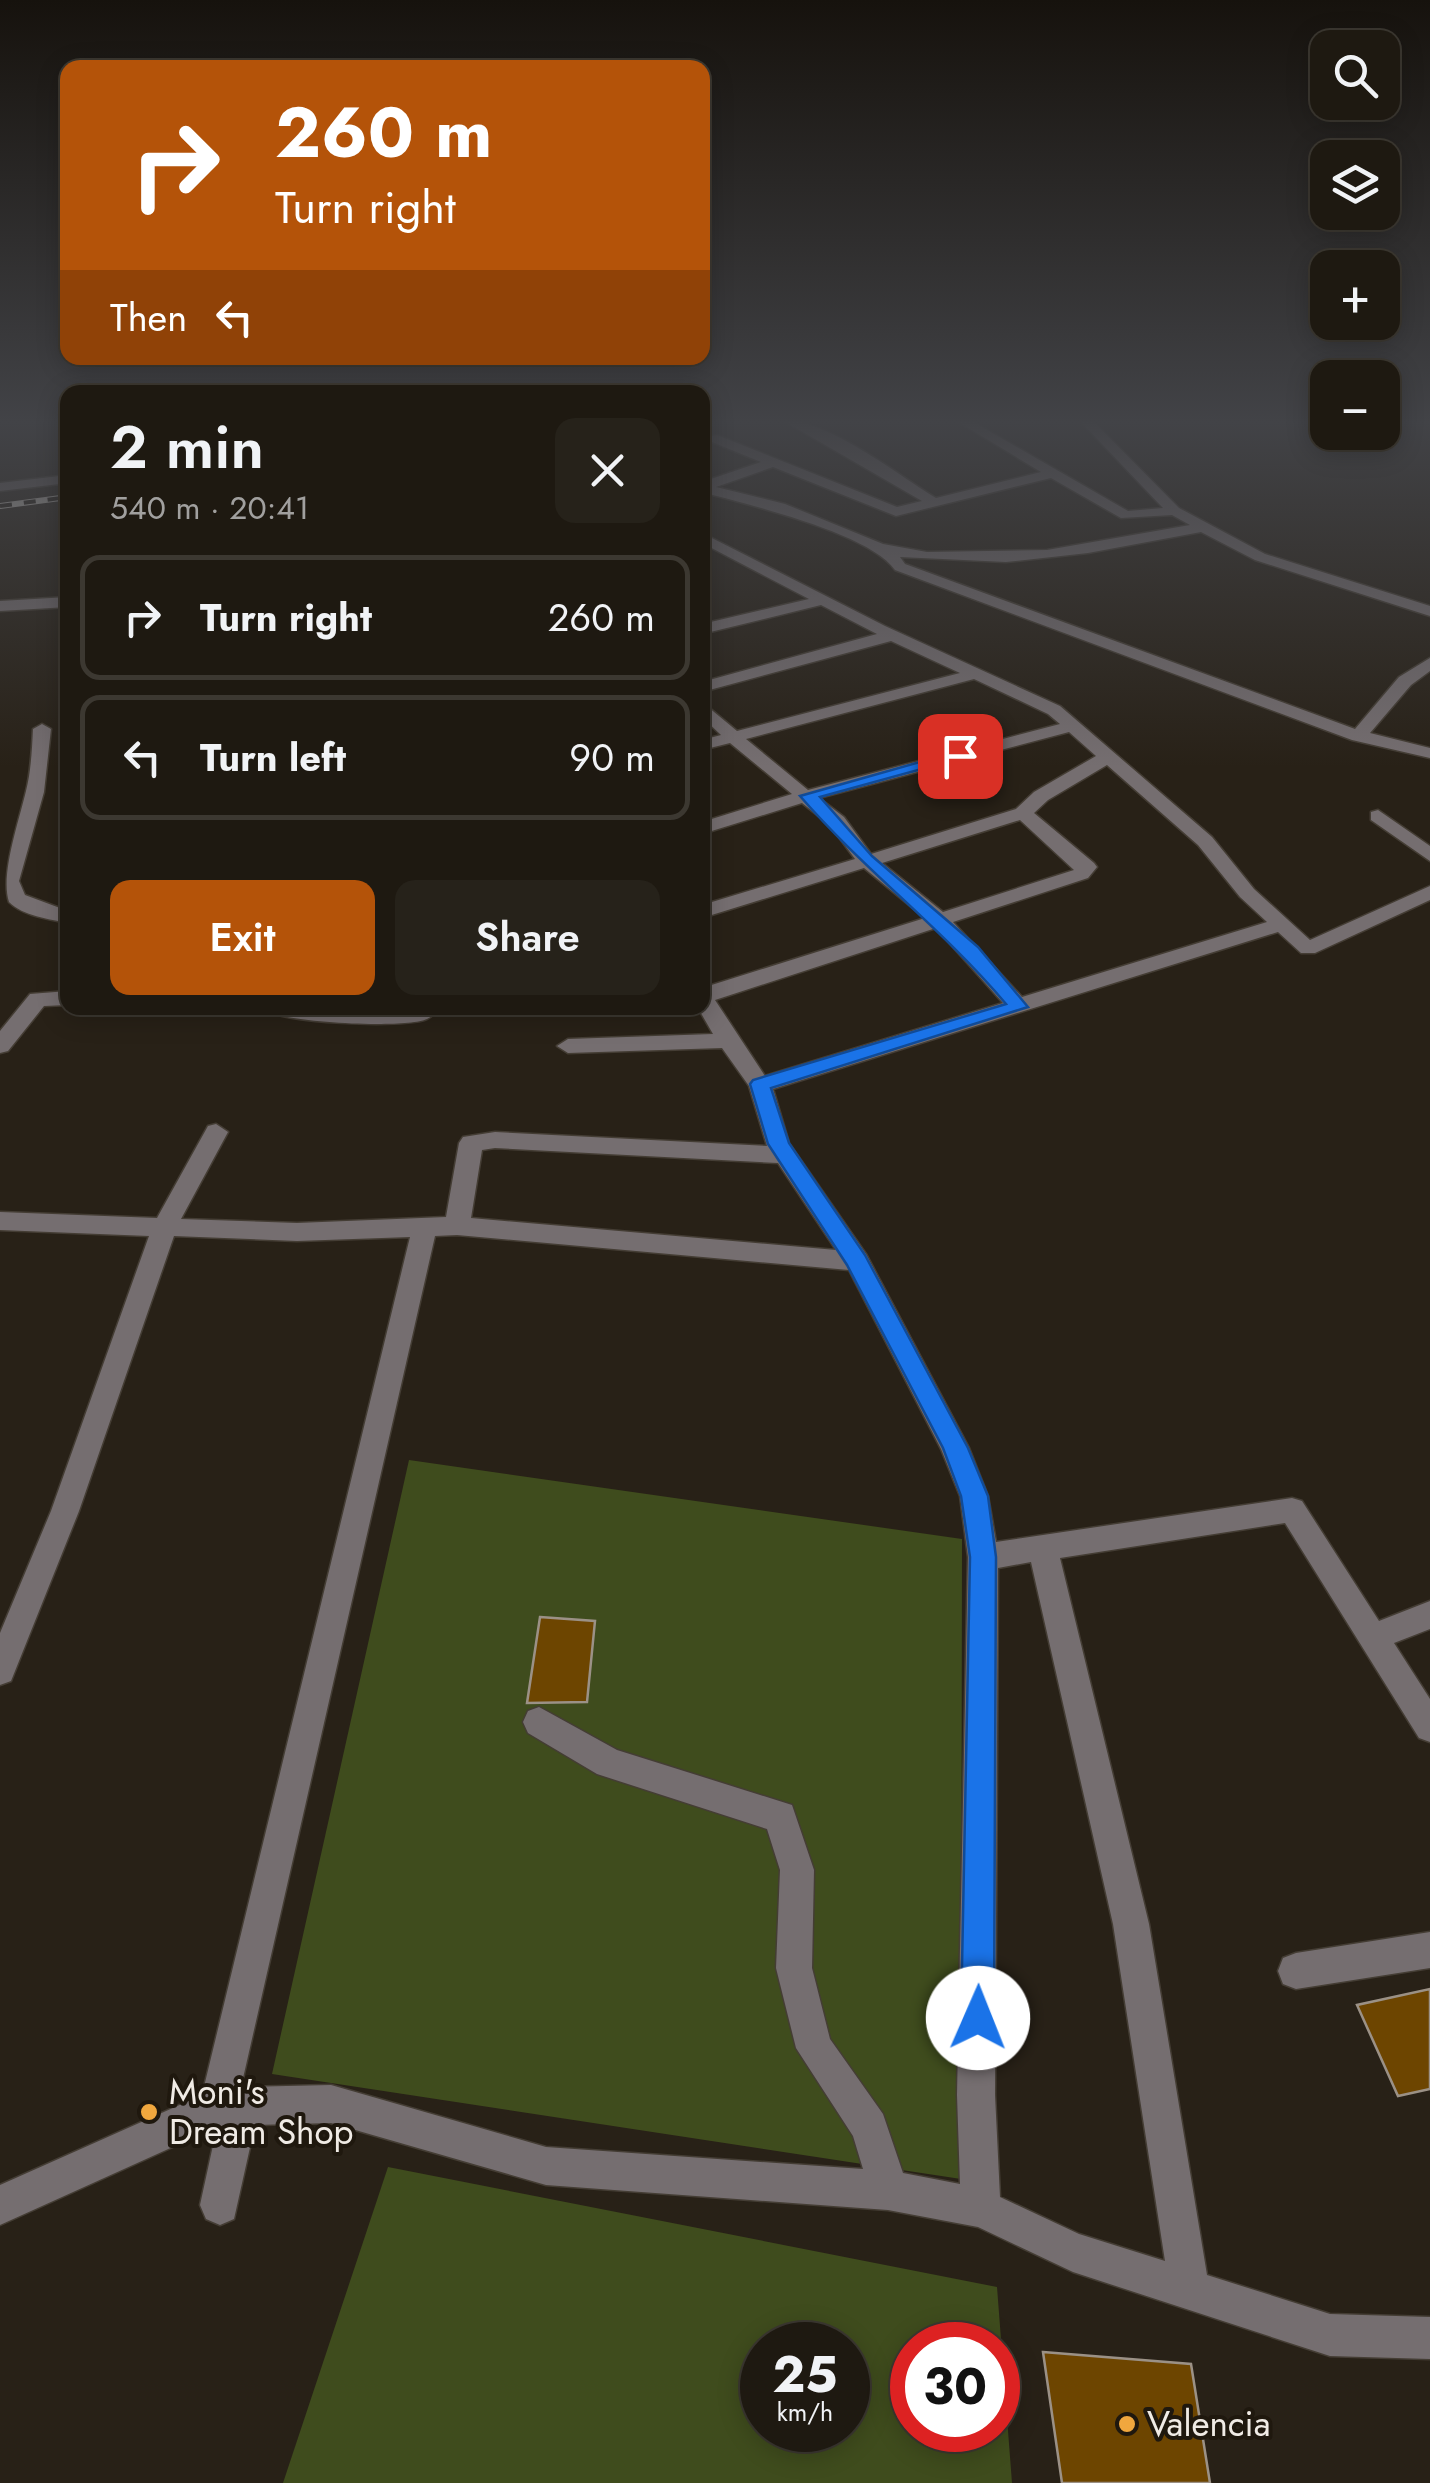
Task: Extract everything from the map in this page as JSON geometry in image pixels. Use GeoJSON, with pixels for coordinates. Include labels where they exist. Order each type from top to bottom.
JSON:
{"type":"FeatureCollection","features":[{"type":"Feature","properties":{"kind":"street"},"geometry":{"type":"LineString","coordinates":[[853,536],[888,550],[976,556],[1114,546],[1161,536]]}},
{"type":"Feature","properties":{"kind":"street"},"geometry":{"type":"LineString","coordinates":[[1219,536],[1260,558],[1430,611]]}},
{"type":"Feature","properties":{"kind":"street"},"geometry":{"type":"LineString","coordinates":[[710,541],[893,635],[1054,710],[1205,841],[1247,894],[1308,949],[1430,892]]}},
{"type":"Feature","properties":{"kind":"street"},"geometry":{"type":"LineString","coordinates":[[888,550],[900,567],[1358,736],[1430,754]]}},
{"type":"Feature","properties":{"kind":"street"},"geometry":{"type":"LineString","coordinates":[[710,627],[824,600]]}},
{"type":"Feature","properties":{"kind":"street"},"geometry":{"type":"LineString","coordinates":[[0,606],[60,602]]}},
{"type":"Feature","properties":{"kind":"street"},"geometry":{"type":"LineString","coordinates":[[710,685],[893,635]]}},
{"type":"Feature","properties":{"kind":"street"},"geometry":{"type":"LineString","coordinates":[[1358,736],[1405,681],[1430,663]]}},
{"type":"Feature","properties":{"kind":"street"},"geometry":{"type":"LineString","coordinates":[[710,744],[974,674]]}},
{"type":"Feature","properties":{"kind":"street"},"geometry":{"type":"LineString","coordinates":[[710,715],[837,821],[866,860],[937,917],[1018,1007]]}},
{"type":"Feature","properties":{"kind":"street"},"geometry":{"type":"LineString","coordinates":[[710,826],[1074,726]]}},
{"type":"Feature","properties":{"kind":"street"},"geometry":{"type":"LineString","coordinates":[[42,729],[41,762],[31,803],[0,874],[6,894],[28,910],[60,916]]}},
{"type":"Feature","properties":{"kind":"street"},"geometry":{"type":"LineString","coordinates":[[710,909],[1023,813],[1041,796],[1109,756]]}},
{"type":"Feature","properties":{"kind":"street"},"geometry":{"type":"LineString","coordinates":[[710,993],[1081,874],[1087,867],[1023,813]]}},
{"type":"Feature","properties":{"kind":"street"},"geometry":{"type":"LineString","coordinates":[[1378,816],[1430,855]]}},
{"type":"Feature","properties":{"kind":"street"},"geometry":{"type":"LineString","coordinates":[[760,1084],[1280,924]]}},
{"type":"Feature","properties":{"kind":"street"},"geometry":{"type":"LineString","coordinates":[[0,1046],[38,998],[60,998]]}},
{"type":"Feature","properties":{"kind":"street"},"geometry":{"type":"LineString","coordinates":[[710,1008],[728,1041],[760,1084],[786,1155],[857,1261],[955,1448],[974,1496],[983,1557],[976,2095],[981,2208]]}},
{"type":"Feature","properties":{"kind":"street"},"geometry":{"type":"LineString","coordinates":[[335,1015],[382,1015]]}},
{"type":"Feature","properties":{"kind":"street"},"geometry":{"type":"LineString","coordinates":[[568,1046],[728,1041]]}},
{"type":"Feature","properties":{"kind":"street"},"geometry":{"type":"LineString","coordinates":[[0,1671],[65,1512],[166,1224],[216,1132]]}},
{"type":"Feature","properties":{"kind":"street"},"geometry":{"type":"LineString","coordinates":[[457,1226],[471,1143],[494,1140],[786,1155]]}},
{"type":"Feature","properties":{"kind":"street"},"geometry":{"type":"LineString","coordinates":[[0,1221],[166,1224],[297,1232],[457,1226],[857,1261]]}},
{"type":"Feature","properties":{"kind":"street"},"geometry":{"type":"LineString","coordinates":[[220,2205],[229,2106],[278,1834],[376,1452],[425,1227]]}},
{"type":"Feature","properties":{"kind":"street"},"geometry":{"type":"LineString","coordinates":[[983,1557],[1292,1510],[1430,1727]]}},
{"type":"Feature","properties":{"kind":"street"},"geometry":{"type":"LineString","coordinates":[[1043,1550],[1131,1924],[1189,2289]]}},
{"type":"Feature","properties":{"kind":"street"},"geometry":{"type":"LineString","coordinates":[[1373,1637],[1430,1615]]}},
{"type":"Feature","properties":{"kind":"street"},"geometry":{"type":"LineString","coordinates":[[540,1722],[609,1763],[780,1817],[797,1870],[794,1968],[814,2048],[870,2127],[888,2190]]}},
{"type":"Feature","properties":{"kind":"street"},"geometry":{"type":"LineString","coordinates":[[1296,1972],[1430,1950]]}},
{"type":"Feature","properties":{"kind":"street"},"geometry":{"type":"LineString","coordinates":[[0,2204],[229,2106],[331,2104],[546,2166],[888,2190],[981,2208],[1073,2252],[1330,2334],[1430,2338]]}},
{"type":"Feature","properties":{"kind":"green space"},"geometry":{"type":"Polygon","coordinates":[[[409,1460],[962,1539],[961,2179],[272,2074],[409,1460]]]}},
{"type":"Feature","properties":{"kind":"green space"},"geometry":{"type":"Polygon","coordinates":[[[388,2167],[997,2287],[1000,2322],[890,2322],[890,2452],[1010,2452],[1012,2483],[283,2483],[388,2167]]]}},
{"type":"Feature","properties":{"kind":"building"},"geometry":{"type":"Polygon","coordinates":[[[540,1617],[595,1621],[587,1702],[527,1703],[540,1617]]]}},
{"type":"Feature","properties":{"kind":"building"},"geometry":{"type":"Polygon","coordinates":[[[1430,1989],[1430,2089],[1398,2096],[1357,2005],[1430,1989]]]}},
{"type":"Feature","properties":{"kind":"building","name":"Valencia"},"geometry":{"type":"Polygon","coordinates":[[[1043,2352],[1191,2364],[1210,2483],[1062,2483],[1043,2352]]]}},
{"type":"Feature","properties":{"kind":"place","name":"Moni's Dream Shop"},"geometry":{"type":"Point","coordinates":[149,2112]}},
{"type":"Feature","properties":{"kind":"place","name":"Valencia"},"geometry":{"type":"Point","coordinates":[1127,2424]}},
{"type":"Feature","properties":{"kind":"route"},"geometry":{"type":"LineString","coordinates":[[960,756],[808,796],[837,821],[866,860],[937,917],[971,951],[1018,1007],[760,1084],[778,1144],[857,1261],[955,1448],[974,1496],[983,1557],[978,2018]]}}]}
